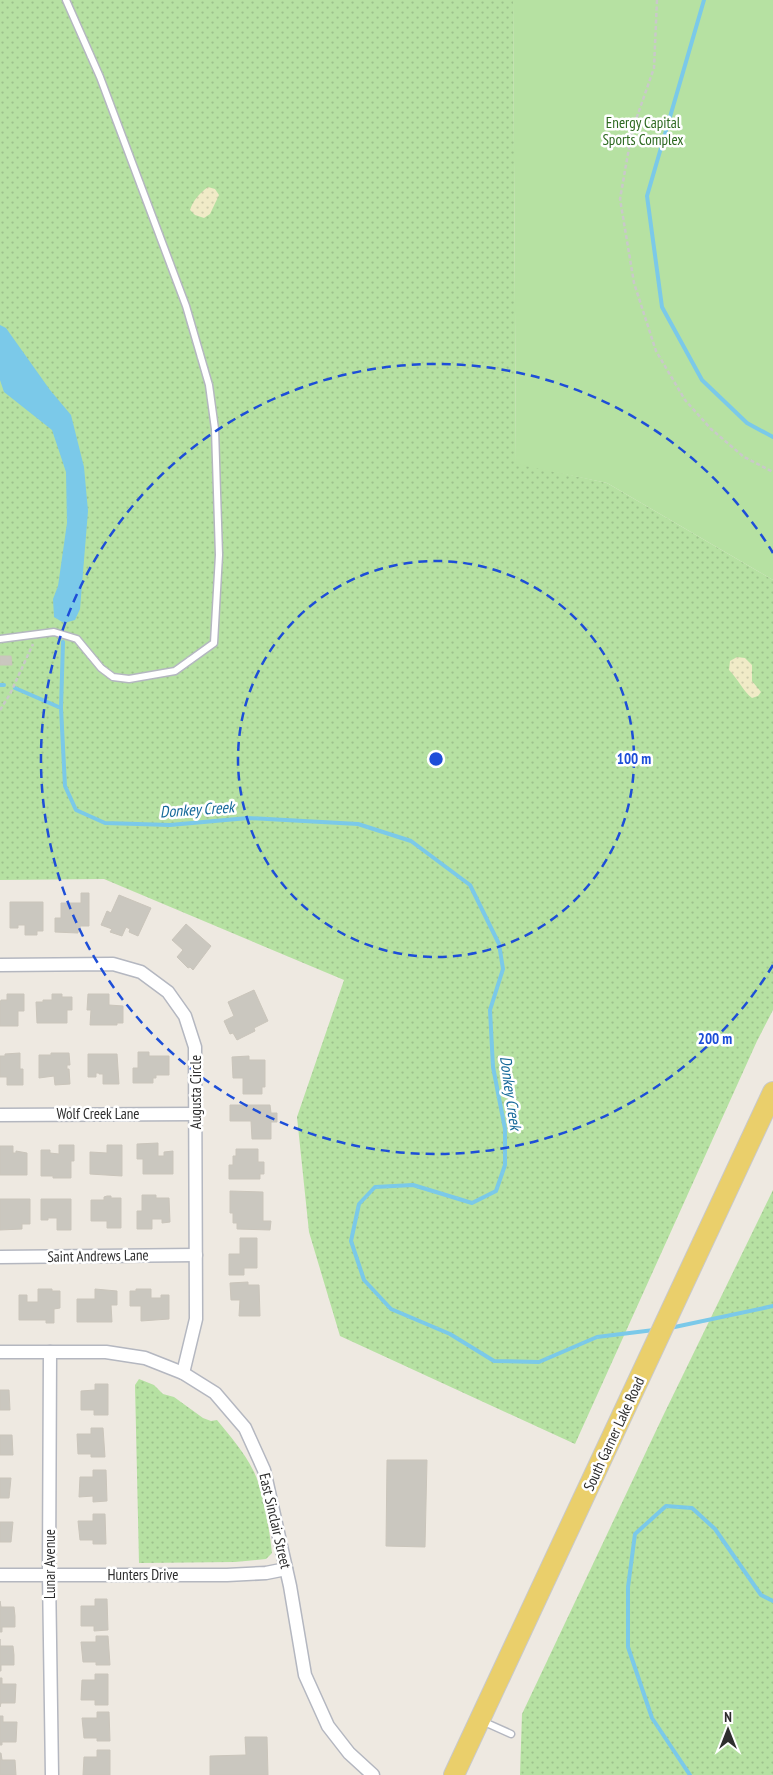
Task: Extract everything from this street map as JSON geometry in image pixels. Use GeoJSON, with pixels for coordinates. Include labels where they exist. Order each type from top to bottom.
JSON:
{"type":"FeatureCollection","features":[{"type":"Feature","properties":{"kind":"main road","name":"South Garner Lake Road"},"geometry":{"type":"LineString","coordinates":[[454,1775],[646,1368],[684,1281],[773,1092]]}},
{"type":"Feature","properties":{"kind":"street","name":"Augusta Circle"},"geometry":{"type":"LineString","coordinates":[[0,965],[113,964],[141,972],[168,992],[185,1016],[195,1047],[196,1319],[183,1373]]}},
{"type":"Feature","properties":{"kind":"street","name":"Wolf Creek Lane"},"geometry":{"type":"LineString","coordinates":[[0,1115],[196,1114]]}},
{"type":"Feature","properties":{"kind":"street","name":"Saint Andrews Lane"},"geometry":{"type":"LineString","coordinates":[[0,1257],[196,1255]]}},
{"type":"Feature","properties":{"kind":"street","name":"East Sinclair Street"},"geometry":{"type":"LineString","coordinates":[[0,1352],[106,1352],[145,1358],[183,1373],[215,1393],[245,1428],[264,1470],[286,1569],[306,1675],[328,1726],[348,1753],[373,1775]]}},
{"type":"Feature","properties":{"kind":"street","name":"Lunar Avenue"},"geometry":{"type":"LineString","coordinates":[[50,1352],[52,1775]]}},
{"type":"Feature","properties":{"kind":"street","name":"Hunters Drive"},"geometry":{"type":"LineString","coordinates":[[0,1575],[227,1575],[266,1573],[286,1569]]}},
{"type":"Feature","properties":{"kind":"lane"},"geometry":{"type":"LineString","coordinates":[[0,639],[54,632],[77,639],[100,668],[114,677],[129,679],[174,671],[214,643],[219,555],[215,429],[209,385],[183,297],[100,77],[66,0]]}},
{"type":"Feature","properties":{"kind":"lane"},"geometry":{"type":"LineString","coordinates":[[479,1720],[510,1734]]}},
{"type":"Feature","properties":{"kind":"path"},"geometry":{"type":"LineString","coordinates":[[657,0],[654,68],[632,131],[620,199],[634,282],[656,351],[685,400],[711,429],[744,457],[773,472]]}},
{"type":"Feature","properties":{"kind":"path"},"geometry":{"type":"LineString","coordinates":[[0,710],[10,694],[37,634]]}},
{"type":"Feature","properties":{"kind":"green space"},"geometry":{"type":"Polygon","coordinates":[[[0,0],[513,0],[516,463],[607,483],[773,580],[773,1010],[757,1041],[575,1444],[340,1336],[309,1232],[297,1117],[344,980],[104,879],[0,880],[0,0]]]}},
{"type":"Feature","properties":{"kind":"green space","name":"Energy Capital Sports Complex"},"geometry":{"type":"Polygon","coordinates":[[[513,0],[773,0],[773,580],[607,483],[516,464],[513,0]]]}},
{"type":"Feature","properties":{"kind":"green space"},"geometry":{"type":"Polygon","coordinates":[[[773,1190],[773,1775],[520,1775],[522,1714],[663,1416],[773,1190]]]}},
{"type":"Feature","properties":{"kind":"green space"},"geometry":{"type":"Polygon","coordinates":[[[139,1379],[154,1385],[163,1394],[174,1397],[203,1418],[211,1421],[217,1420],[241,1450],[257,1478],[263,1499],[272,1553],[266,1559],[235,1562],[139,1563],[135,1385],[139,1379]]]}},
{"type":"Feature","properties":{"kind":"sand"},"geometry":{"type":"Polygon","coordinates":[[[208,187],[215,189],[219,195],[210,214],[204,218],[195,215],[190,210],[197,197],[208,187]]]}},
{"type":"Feature","properties":{"kind":"sand"},"geometry":{"type":"Polygon","coordinates":[[[737,657],[745,658],[752,665],[752,681],[761,692],[758,696],[752,698],[729,670],[730,661],[737,657]]]}},
{"type":"Feature","properties":{"kind":"water"},"geometry":{"type":"Polygon","coordinates":[[[0,325],[6,328],[50,390],[71,415],[84,467],[88,511],[80,609],[75,620],[64,623],[54,617],[53,599],[58,586],[67,523],[66,472],[52,430],[4,392],[0,380],[0,325]]]}},
{"type":"Feature","properties":{"kind":"building"},"geometry":{"type":"Polygon","coordinates":[[[0,656],[11,656],[12,665],[0,665],[0,656]]]}},
{"type":"Feature","properties":{"kind":"building"},"geometry":{"type":"Polygon","coordinates":[[[81,893],[89,893],[89,926],[80,926],[78,933],[55,932],[55,918],[61,918],[61,903],[81,903],[81,893]]]}},
{"type":"Feature","properties":{"kind":"building"},"geometry":{"type":"Polygon","coordinates":[[[119,895],[151,908],[138,936],[129,932],[130,929],[126,927],[122,936],[110,932],[112,929],[101,925],[107,911],[111,913],[119,895]]]}},
{"type":"Feature","properties":{"kind":"building"},"geometry":{"type":"Polygon","coordinates":[[[10,902],[43,902],[43,931],[37,931],[37,935],[25,935],[25,925],[18,925],[18,928],[10,928],[10,902]]]}},
{"type":"Feature","properties":{"kind":"building"},"geometry":{"type":"Polygon","coordinates":[[[186,924],[211,946],[193,970],[190,967],[188,968],[177,957],[183,950],[172,940],[186,924]]]}},
{"type":"Feature","properties":{"kind":"building"},"geometry":{"type":"Polygon","coordinates":[[[254,990],[268,1021],[254,1028],[255,1031],[237,1040],[233,1033],[230,1034],[224,1021],[234,1016],[228,1002],[254,990]]]}},
{"type":"Feature","properties":{"kind":"building"},"geometry":{"type":"Polygon","coordinates":[[[7,994],[24,994],[24,1011],[18,1011],[18,1026],[0,1026],[0,1003],[1,1000],[7,1000],[7,994]]]}},
{"type":"Feature","properties":{"kind":"building"},"geometry":{"type":"Polygon","coordinates":[[[52,994],[72,997],[72,1010],[67,1010],[67,1023],[37,1023],[36,1002],[52,1000],[52,994]]]}},
{"type":"Feature","properties":{"kind":"building"},"geometry":{"type":"Polygon","coordinates":[[[88,994],[109,994],[109,1005],[123,1006],[123,1023],[117,1023],[117,1025],[90,1025],[91,1010],[87,1010],[88,994]]]}},
{"type":"Feature","properties":{"kind":"building"},"geometry":{"type":"Polygon","coordinates":[[[138,1052],[149,1052],[149,1056],[169,1056],[169,1075],[156,1075],[156,1078],[153,1078],[153,1083],[133,1083],[133,1068],[138,1068],[138,1052]]]}},
{"type":"Feature","properties":{"kind":"building"},"geometry":{"type":"Polygon","coordinates":[[[20,1053],[23,1085],[7,1085],[7,1077],[0,1077],[0,1056],[20,1053]]]}},
{"type":"Feature","properties":{"kind":"building"},"geometry":{"type":"Polygon","coordinates":[[[51,1053],[69,1053],[70,1065],[67,1065],[67,1069],[69,1069],[70,1084],[55,1085],[54,1076],[39,1078],[39,1055],[51,1055],[51,1053]]]}},
{"type":"Feature","properties":{"kind":"building"},"geometry":{"type":"Polygon","coordinates":[[[88,1054],[117,1054],[119,1084],[103,1084],[103,1074],[99,1073],[96,1073],[96,1077],[88,1077],[88,1054]]]}},
{"type":"Feature","properties":{"kind":"building"},"geometry":{"type":"Polygon","coordinates":[[[249,1056],[249,1060],[265,1060],[265,1087],[262,1087],[262,1094],[243,1094],[243,1078],[233,1078],[232,1057],[249,1056]]]}},
{"type":"Feature","properties":{"kind":"building"},"geometry":{"type":"Polygon","coordinates":[[[230,1105],[270,1105],[271,1113],[277,1113],[277,1122],[271,1122],[271,1139],[252,1139],[251,1121],[230,1121],[230,1105]]]}},
{"type":"Feature","properties":{"kind":"building"},"geometry":{"type":"Polygon","coordinates":[[[158,1143],[158,1156],[164,1156],[164,1152],[173,1151],[173,1174],[143,1174],[143,1159],[137,1159],[137,1144],[158,1143]]]}},
{"type":"Feature","properties":{"kind":"building"},"geometry":{"type":"Polygon","coordinates":[[[59,1145],[74,1145],[74,1161],[71,1161],[71,1178],[41,1176],[41,1150],[50,1150],[50,1153],[59,1154],[59,1145]]]}},
{"type":"Feature","properties":{"kind":"building"},"geometry":{"type":"Polygon","coordinates":[[[107,1145],[122,1145],[122,1176],[90,1174],[90,1152],[107,1153],[107,1145]]]}},
{"type":"Feature","properties":{"kind":"building"},"geometry":{"type":"Polygon","coordinates":[[[0,1146],[13,1146],[13,1153],[16,1153],[16,1151],[27,1153],[27,1175],[0,1175],[0,1146]]]}},
{"type":"Feature","properties":{"kind":"building"},"geometry":{"type":"Polygon","coordinates":[[[236,1149],[258,1149],[258,1162],[264,1162],[264,1174],[260,1174],[260,1179],[229,1179],[229,1165],[233,1165],[233,1156],[236,1156],[236,1149]]]}},
{"type":"Feature","properties":{"kind":"building"},"geometry":{"type":"Polygon","coordinates":[[[230,1191],[263,1192],[263,1221],[271,1221],[270,1230],[237,1229],[237,1223],[233,1223],[233,1213],[230,1213],[230,1191]]]}},
{"type":"Feature","properties":{"kind":"building"},"geometry":{"type":"Polygon","coordinates":[[[142,1195],[156,1195],[156,1198],[169,1198],[170,1222],[162,1223],[162,1219],[152,1219],[152,1229],[137,1229],[137,1211],[142,1211],[142,1195]]]}},
{"type":"Feature","properties":{"kind":"building"},"geometry":{"type":"Polygon","coordinates":[[[104,1197],[121,1198],[121,1228],[107,1228],[107,1221],[91,1221],[91,1200],[104,1200],[104,1197]]]}},
{"type":"Feature","properties":{"kind":"building"},"geometry":{"type":"Polygon","coordinates":[[[0,1199],[30,1199],[30,1224],[22,1224],[22,1229],[0,1230],[0,1199]]]}},
{"type":"Feature","properties":{"kind":"building"},"geometry":{"type":"Polygon","coordinates":[[[41,1199],[71,1199],[71,1230],[57,1230],[57,1218],[41,1220],[41,1199]]]}},
{"type":"Feature","properties":{"kind":"building"},"geometry":{"type":"Polygon","coordinates":[[[240,1238],[257,1238],[257,1268],[244,1268],[244,1275],[229,1275],[229,1254],[240,1254],[240,1238]]]}},
{"type":"Feature","properties":{"kind":"building"},"geometry":{"type":"Polygon","coordinates":[[[248,1282],[248,1285],[259,1285],[260,1316],[239,1316],[240,1300],[231,1300],[230,1283],[248,1282]]]}},
{"type":"Feature","properties":{"kind":"building"},"geometry":{"type":"Polygon","coordinates":[[[38,1289],[60,1291],[60,1308],[54,1309],[54,1323],[46,1323],[46,1320],[19,1320],[19,1295],[27,1295],[27,1302],[38,1302],[38,1289]]]}},
{"type":"Feature","properties":{"kind":"building"},"geometry":{"type":"Polygon","coordinates":[[[95,1289],[117,1291],[117,1305],[111,1305],[112,1322],[77,1322],[77,1299],[95,1299],[95,1289]]]}},
{"type":"Feature","properties":{"kind":"building"},"geometry":{"type":"Polygon","coordinates":[[[136,1289],[151,1289],[151,1298],[161,1298],[161,1295],[169,1295],[169,1319],[141,1321],[141,1306],[130,1306],[130,1291],[136,1291],[136,1289]]]}},
{"type":"Feature","properties":{"kind":"building"},"geometry":{"type":"Polygon","coordinates":[[[95,1384],[108,1384],[108,1415],[94,1415],[94,1410],[81,1410],[81,1391],[95,1390],[95,1384]]]}},
{"type":"Feature","properties":{"kind":"building"},"geometry":{"type":"Polygon","coordinates":[[[0,1390],[9,1390],[10,1410],[0,1410],[0,1390]]]}},
{"type":"Feature","properties":{"kind":"building"},"geometry":{"type":"Polygon","coordinates":[[[91,1428],[103,1428],[105,1457],[91,1457],[91,1454],[78,1454],[77,1434],[91,1434],[91,1428]]]}},
{"type":"Feature","properties":{"kind":"building"},"geometry":{"type":"Polygon","coordinates":[[[0,1435],[12,1435],[13,1455],[0,1455],[0,1435]]]}},
{"type":"Feature","properties":{"kind":"building"},"geometry":{"type":"Polygon","coordinates":[[[387,1460],[427,1460],[425,1547],[386,1546],[387,1460]]]}},
{"type":"Feature","properties":{"kind":"building"},"geometry":{"type":"Polygon","coordinates":[[[93,1470],[106,1470],[107,1501],[93,1502],[93,1496],[79,1497],[80,1477],[93,1477],[93,1470]]]}},
{"type":"Feature","properties":{"kind":"building"},"geometry":{"type":"Polygon","coordinates":[[[0,1478],[11,1478],[9,1498],[0,1498],[0,1478]]]}},
{"type":"Feature","properties":{"kind":"building"},"geometry":{"type":"Polygon","coordinates":[[[93,1514],[105,1514],[106,1544],[93,1544],[93,1540],[80,1540],[78,1521],[93,1521],[93,1514]]]}},
{"type":"Feature","properties":{"kind":"building"},"geometry":{"type":"Polygon","coordinates":[[[0,1522],[13,1522],[11,1542],[0,1542],[0,1522]]]}},
{"type":"Feature","properties":{"kind":"building"},"geometry":{"type":"Polygon","coordinates":[[[95,1599],[107,1599],[108,1630],[94,1631],[94,1626],[81,1626],[81,1606],[95,1606],[95,1599]]]}},
{"type":"Feature","properties":{"kind":"building"},"geometry":{"type":"Polygon","coordinates":[[[0,1601],[1,1607],[14,1607],[15,1616],[15,1627],[2,1627],[2,1632],[0,1632],[0,1601]]]}},
{"type":"Feature","properties":{"kind":"building"},"geometry":{"type":"Polygon","coordinates":[[[96,1636],[108,1636],[110,1665],[96,1665],[96,1662],[83,1662],[81,1642],[96,1642],[96,1636]]]}},
{"type":"Feature","properties":{"kind":"building"},"geometry":{"type":"Polygon","coordinates":[[[0,1646],[13,1646],[14,1655],[14,1665],[1,1665],[1,1671],[0,1671],[0,1646]]]}},
{"type":"Feature","properties":{"kind":"building"},"geometry":{"type":"Polygon","coordinates":[[[95,1674],[108,1674],[108,1705],[95,1705],[95,1700],[81,1700],[82,1680],[95,1680],[95,1674]]]}},
{"type":"Feature","properties":{"kind":"building"},"geometry":{"type":"Polygon","coordinates":[[[0,1678],[2,1678],[2,1684],[16,1684],[15,1703],[1,1703],[0,1707],[0,1678]]]}},
{"type":"Feature","properties":{"kind":"building"},"geometry":{"type":"Polygon","coordinates":[[[97,1712],[109,1712],[110,1741],[84,1738],[82,1718],[97,1718],[97,1712]]]}},
{"type":"Feature","properties":{"kind":"building"},"geometry":{"type":"Polygon","coordinates":[[[0,1716],[3,1716],[3,1722],[17,1722],[16,1742],[2,1742],[2,1745],[0,1745],[0,1716]]]}},
{"type":"Feature","properties":{"kind":"building"},"geometry":{"type":"Polygon","coordinates":[[[245,1737],[267,1737],[268,1775],[210,1775],[210,1756],[246,1755],[245,1737]]]}},
{"type":"Feature","properties":{"kind":"building"},"geometry":{"type":"Polygon","coordinates":[[[97,1750],[110,1750],[110,1775],[83,1775],[84,1757],[97,1757],[97,1750]]]}},
{"type":"Feature","properties":{"kind":"building"},"geometry":{"type":"Polygon","coordinates":[[[0,1753],[2,1760],[15,1760],[16,1775],[0,1775],[0,1753]]]}},
{"type":"Feature","properties":{"kind":"waterway"},"geometry":{"type":"LineString","coordinates":[[704,0],[647,196],[662,307],[702,380],[747,423],[773,437]]}},
{"type":"Feature","properties":{"kind":"waterway","name":"Donkey Creek"},"geometry":{"type":"LineString","coordinates":[[61,708],[63,642]]}},
{"type":"Feature","properties":{"kind":"waterway","name":"Donkey Creek"},"geometry":{"type":"LineString","coordinates":[[15,688],[61,708],[65,786],[76,810],[105,823],[170,825],[248,818],[358,824],[411,841],[470,885],[499,944],[503,969],[490,1010],[493,1067],[505,1129],[505,1165],[496,1191],[472,1203],[413,1185],[375,1187],[359,1204],[351,1241],[364,1280],[391,1309],[450,1334],[494,1361],[539,1362],[597,1337],[654,1330]]}},
{"type":"Feature","properties":{"kind":"waterway","name":"Donkey Creek"},"geometry":{"type":"LineString","coordinates":[[670,1328],[773,1306]]}},
{"type":"Feature","properties":{"kind":"waterway"},"geometry":{"type":"LineString","coordinates":[[690,1775],[652,1718],[628,1647],[628,1587],[635,1534],[666,1506],[692,1508],[715,1529],[761,1595],[773,1601]]}}]}
